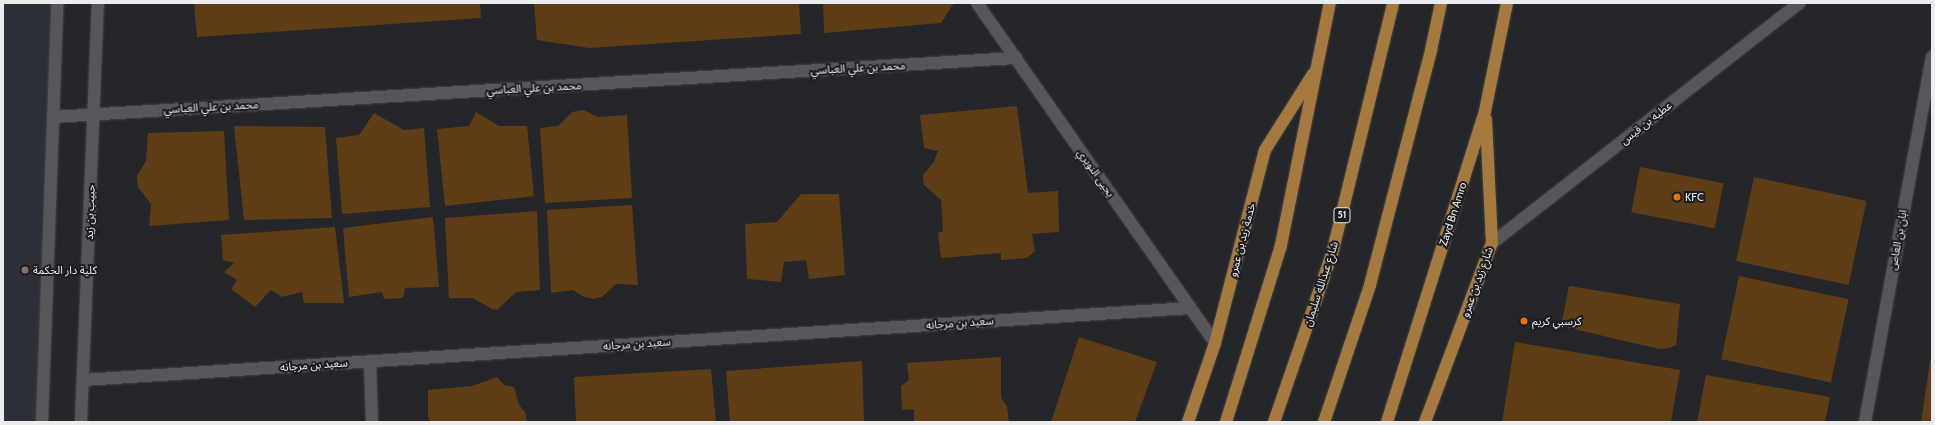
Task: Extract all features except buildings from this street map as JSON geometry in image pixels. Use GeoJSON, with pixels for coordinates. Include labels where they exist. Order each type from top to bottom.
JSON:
{"type":"FeatureCollection","features":[{"type":"Feature","properties":{"kind":"main road"},"geometry":{"type":"LineString","coordinates":[[1226,422],[1281,245],[1330,3]]}},
{"type":"Feature","properties":{"kind":"main road","name":"شارع عبدالله سليمان"},"geometry":{"type":"LineString","coordinates":[[1274,422],[1332,254],[1393,3]]}},
{"type":"Feature","properties":{"kind":"main road"},"geometry":{"type":"LineString","coordinates":[[1324,422],[1370,285],[1431,50],[1441,3]]}},
{"type":"Feature","properties":{"kind":"main road","name":"Zayd Bn Amro"},"geometry":{"type":"LineString","coordinates":[[1387,422],[1485,111],[1507,3]]}},
{"type":"Feature","properties":{"kind":"main road","name":"خدمة زيد بن عمرو"},"geometry":{"type":"LineString","coordinates":[[1188,422],[1215,343],[1265,150],[1317,68]]}},
{"type":"Feature","properties":{"kind":"main road","name":"شارع زيد بن عمرو"},"geometry":{"type":"LineString","coordinates":[[1425,422],[1492,243],[1485,111]]}},
{"type":"Feature","properties":{"kind":"street"},"geometry":{"type":"LineString","coordinates":[[42,422],[57,3]]}},
{"type":"Feature","properties":{"kind":"street","name":"حبيب بن زيد"},"geometry":{"type":"LineString","coordinates":[[81,422],[98,3]]}},
{"type":"Feature","properties":{"kind":"street","name":"يحيى النويري"},"geometry":{"type":"LineString","coordinates":[[977,3],[1215,343]]}},
{"type":"Feature","properties":{"kind":"street","name":"عطيه بن قيس"},"geometry":{"type":"LineString","coordinates":[[1492,243],[1799,3]]}},
{"type":"Feature","properties":{"kind":"street","name":"محمد بن علي العباسي"},"geometry":{"type":"LineString","coordinates":[[53,117],[1016,58]]}},
{"type":"Feature","properties":{"kind":"street","name":"ابان بن العاص"},"geometry":{"type":"LineString","coordinates":[[1865,422],[1932,58]]}},
{"type":"Feature","properties":{"kind":"street","name":"سعيد بن مرجانه"},"geometry":{"type":"LineString","coordinates":[[83,380],[1191,308]]}},
{"type":"Feature","properties":{"kind":"street"},"geometry":{"type":"LineString","coordinates":[[370,362],[372,422]]}},
{"type":"Feature","properties":{"kind":"shaded area","name":"كلية دار الحكمة"},"geometry":{"type":"Polygon","coordinates":[[[3,3],[57,3],[42,422],[3,422],[3,3]]]}},
{"type":"Feature","properties":{"kind":"place","name":"KFC"},"geometry":{"type":"Point","coordinates":[1677,197]}},
{"type":"Feature","properties":{"kind":"place","name":"كلية دار الحكمة"},"geometry":{"type":"Point","coordinates":[25,270]}},
{"type":"Feature","properties":{"kind":"place","name":"كرسبي كريم"},"geometry":{"type":"Point","coordinates":[1524,321]}}]}
